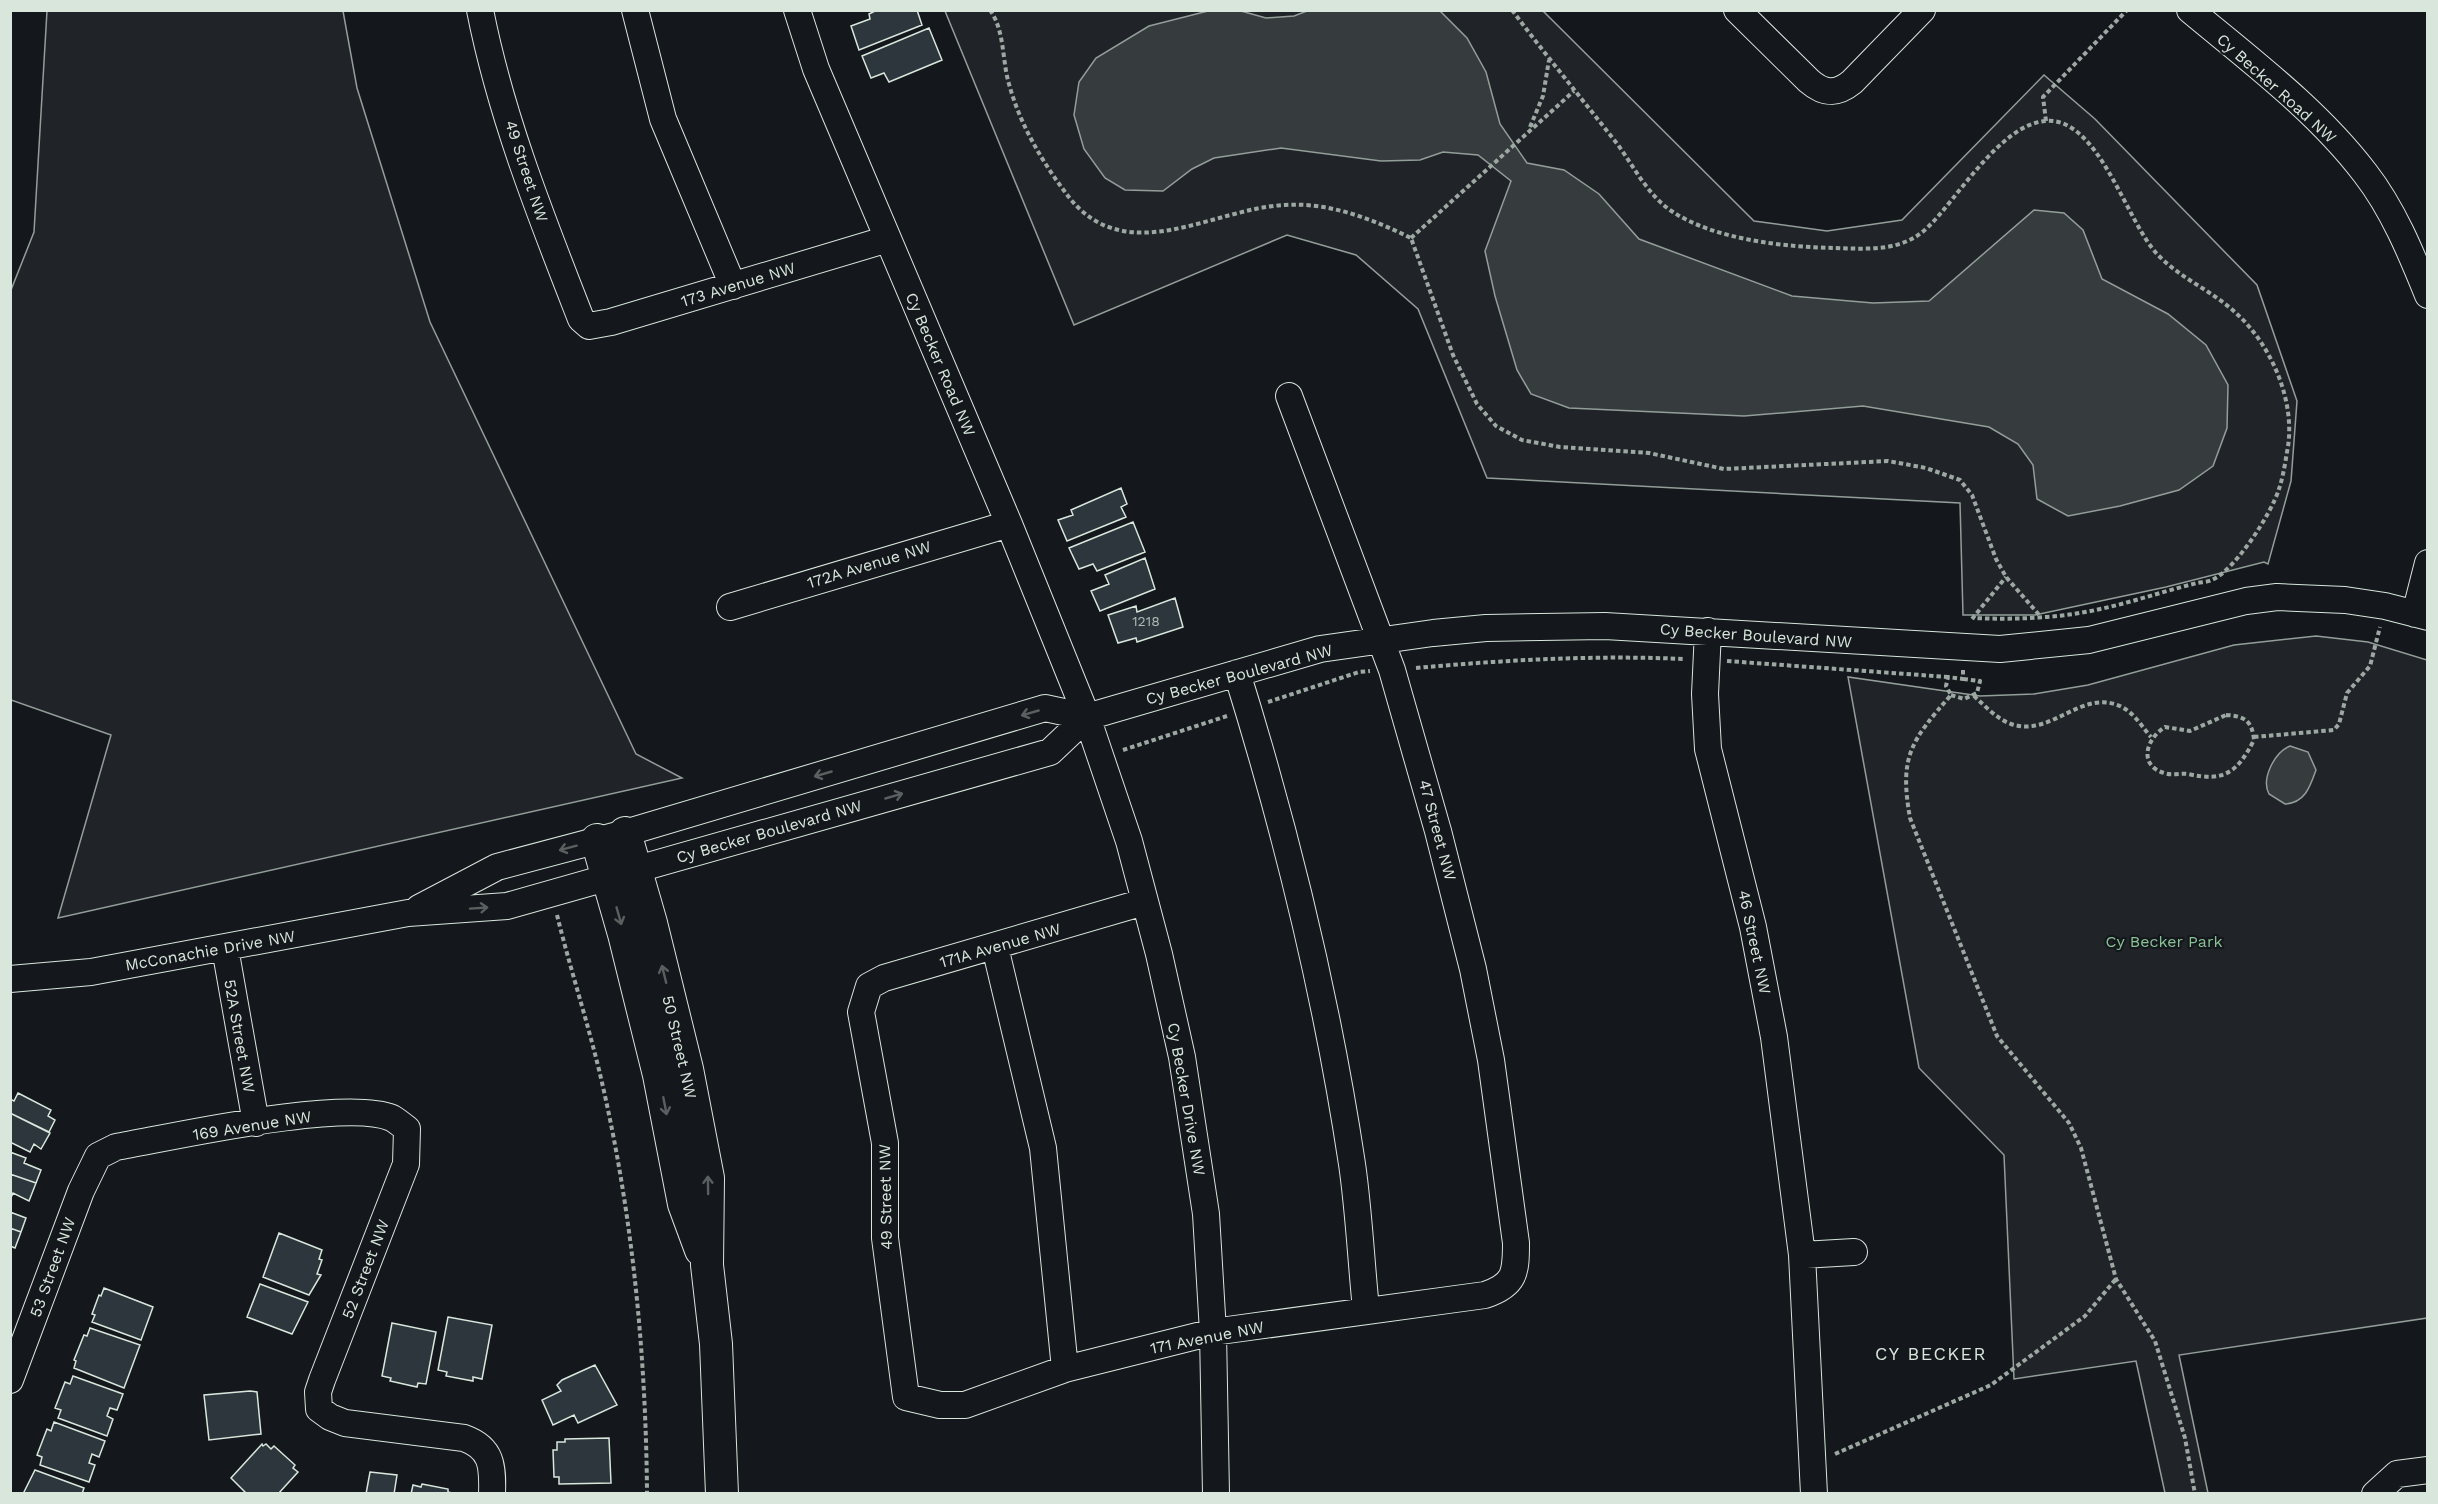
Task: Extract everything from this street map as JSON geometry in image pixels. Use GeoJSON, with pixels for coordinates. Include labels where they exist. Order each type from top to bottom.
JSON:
{"type":"FeatureCollection","features":[{"type":"Feature","properties":{"kind":"main road","name":"50 Street NW"},"geometry":{"type":"LineString","coordinates":[[611,837],[687,1070],[708,1178],[707,1265],[716,1344],[722,1494]]}},
{"type":"Feature","properties":{"kind":"street","name":"49 Street NW"},"geometry":{"type":"LineString","coordinates":[[480,10],[495,74],[531,190],[581,320],[589,326]]}},
{"type":"Feature","properties":{"kind":"street"},"geometry":{"type":"LineString","coordinates":[[635,10],[663,119],[733,286]]}},
{"type":"Feature","properties":{"kind":"street","name":"Cy Becker Road NW"},"geometry":{"type":"LineString","coordinates":[[797,10],[816,69],[1009,524],[1087,717]]}},
{"type":"Feature","properties":{"kind":"street"},"geometry":{"type":"LineString","coordinates":[[1737,10],[1809,81],[1818,89],[1830,93],[1842,90],[1852,82],[1923,10]]}},
{"type":"Feature","properties":{"kind":"street","name":"Cy Becker Road NW"},"geometry":{"type":"LineString","coordinates":[[2190,10],[2304,107],[2366,173],[2393,216],[2427,295]]}},
{"type":"Feature","properties":{"kind":"street","name":"173 Avenue NW"},"geometry":{"type":"LineString","coordinates":[[589,326],[596,326],[888,239]]}},
{"type":"Feature","properties":{"kind":"street","name":"47 Street NW"},"geometry":{"type":"LineString","coordinates":[[1289,396],[1381,640],[1408,722],[1473,969],[1491,1060],[1516,1243],[1516,1262],[1511,1281]]}},
{"type":"Feature","properties":{"kind":"street","name":"172A Avenue NW"},"geometry":{"type":"LineString","coordinates":[[730,607],[1009,524]]}},
{"type":"Feature","properties":{"kind":"street"},"geometry":{"type":"LineString","coordinates":[[2421,615],[2427,563]]}},
{"type":"Feature","properties":{"kind":"street","name":"Cy Becker Boulevard NW"},"geometry":{"type":"LineString","coordinates":[[507,906],[1050,752],[1087,717],[1320,649],[1486,628],[1605,626],[1964,648],[2050,645],[2089,640],[2246,601],[2277,597],[2312,597],[2385,606],[2421,615]]}},
{"type":"Feature","properties":{"kind":"street","name":"46 Street NW"},"geometry":{"type":"LineString","coordinates":[[1708,631],[1705,694],[1708,749],[1753,927],[1774,1037],[1802,1255],[1814,1494]]}},
{"type":"Feature","properties":{"kind":"street"},"geometry":{"type":"LineString","coordinates":[[1237,673],[1294,872],[1327,1019],[1352,1166],[1366,1309]]}},
{"type":"Feature","properties":{"kind":"street","name":"Cy Becker Boulevard NW"},"geometry":{"type":"LineString","coordinates":[[611,837],[1045,708],[1087,717]]}},
{"type":"Feature","properties":{"kind":"street","name":"Cy Becker Drive NW"},"geometry":{"type":"LineString","coordinates":[[1087,717],[1125,831],[1144,902],[1170,1003],[1191,1108],[1206,1214],[1213,1332],[1216,1494]]}},
{"type":"Feature","properties":{"kind":"street","name":"McConachie Drive NW"},"geometry":{"type":"LineString","coordinates":[[408,913],[497,867],[611,837]]}},
{"type":"Feature","properties":{"kind":"street","name":"171A Avenue NW"},"geometry":{"type":"LineString","coordinates":[[864,998],[869,986],[884,978],[1144,902]]}},
{"type":"Feature","properties":{"kind":"street","name":"McConachie Drive NW"},"geometry":{"type":"LineString","coordinates":[[10,979],[91,972],[408,913],[507,906]]}},
{"type":"Feature","properties":{"kind":"street"},"geometry":{"type":"LineString","coordinates":[[995,947],[1043,1148],[1065,1369]]}},
{"type":"Feature","properties":{"kind":"street","name":"52A Street NW"},"geometry":{"type":"LineString","coordinates":[[225,948],[256,1123]]}},
{"type":"Feature","properties":{"kind":"street","name":"49 Street NW"},"geometry":{"type":"LineString","coordinates":[[864,998],[863,1027],[885,1143],[888,1270],[906,1397]]}},
{"type":"Feature","properties":{"kind":"street","name":"169 Avenue NW"},"geometry":{"type":"LineString","coordinates":[[98,1156],[116,1146],[297,1116],[363,1113],[392,1118],[407,1129]]}},
{"type":"Feature","properties":{"kind":"street","name":"52 Street NW"},"geometry":{"type":"LineString","coordinates":[[407,1129],[406,1164],[322,1380],[318,1392],[319,1409],[330,1417],[345,1423],[464,1438],[480,1444],[488,1454],[492,1494]]}},
{"type":"Feature","properties":{"kind":"street","name":"53 Street NW"},"geometry":{"type":"LineString","coordinates":[[10,1380],[81,1191],[98,1156]]}},
{"type":"Feature","properties":{"kind":"street"},"geometry":{"type":"LineString","coordinates":[[1802,1255],[1854,1252]]}},
{"type":"Feature","properties":{"kind":"street","name":"171 Avenue NW"},"geometry":{"type":"LineString","coordinates":[[906,1397],[940,1405],[965,1405],[1065,1369],[1213,1332],[1366,1309],[1485,1295],[1501,1290],[1511,1281]]}},
{"type":"Feature","properties":{"kind":"street"},"geometry":{"type":"LineString","coordinates":[[2376,1491],[2397,1474],[2427,1470]]}},
{"type":"Feature","properties":{"kind":"path"},"geometry":{"type":"LineString","coordinates":[[990,10],[997,20],[1009,83],[1020,118],[1044,161],[1070,198],[1091,218],[1117,230],[1149,234],[1286,205],[1330,209],[1375,220],[1411,238],[1453,356],[1477,404],[1496,426],[1522,440],[1560,447],[1649,453],[1724,469],[1888,461],[1926,468],[1960,480],[1972,495],[1996,560],[2006,578],[2041,617]]}},
{"type":"Feature","properties":{"kind":"path"},"geometry":{"type":"LineString","coordinates":[[1512,10],[1612,137],[1656,199],[1675,214],[1744,239],[1800,248],[1871,249],[1894,246],[1913,239],[1929,226],[2000,144],[2024,129],[2046,121],[2073,128],[2088,141],[2140,232],[2157,254],[2182,275],[2237,313],[2258,336],[2276,370],[2286,400],[2289,444],[2279,489],[2261,527],[2215,579],[2112,607],[2076,614],[1973,618]]}},
{"type":"Feature","properties":{"kind":"path"},"geometry":{"type":"LineString","coordinates":[[2046,121],[2043,98],[2127,10]]}},
{"type":"Feature","properties":{"kind":"path"},"geometry":{"type":"LineString","coordinates":[[1528,130],[1542,96],[1549,59]]}},
{"type":"Feature","properties":{"kind":"path"},"geometry":{"type":"LineString","coordinates":[[1411,238],[1521,136],[1574,91]]}},
{"type":"Feature","properties":{"kind":"path"},"geometry":{"type":"LineString","coordinates":[[1963,678],[1964,648],[1969,623],[2006,578]]}},
{"type":"Feature","properties":{"kind":"path"},"geometry":{"type":"LineString","coordinates":[[2254,737],[2334,730],[2339,724],[2350,687],[2370,666],[2385,606]]}},
{"type":"Feature","properties":{"kind":"path"},"geometry":{"type":"LineString","coordinates":[[1948,677],[1963,678],[1980,681],[1980,688],[1974,696],[1964,699],[1951,695],[1946,686],[1948,677]]}},
{"type":"Feature","properties":{"kind":"path"},"geometry":{"type":"LineString","coordinates":[[1951,695],[1914,742],[1906,765],[1904,786],[1910,818],[1997,1036],[2069,1123],[2081,1148],[2116,1279],[2155,1341],[2185,1438],[2195,1494]]}},
{"type":"Feature","properties":{"kind":"path"},"geometry":{"type":"LineString","coordinates":[[1974,696],[2010,724],[2024,726],[2051,722],[2095,702],[2110,703],[2133,715],[2151,737]]}},
{"type":"Feature","properties":{"kind":"path"},"geometry":{"type":"LineString","coordinates":[[2226,715],[2247,719],[2252,726],[2254,737],[2249,750],[2234,769],[2226,775],[2204,778],[2187,774],[2164,773],[2155,769],[2150,762],[2148,752],[2151,737],[2165,727],[2190,731],[2226,715]]}},
{"type":"Feature","properties":{"kind":"path"},"geometry":{"type":"LineString","coordinates":[[557,915],[603,1088],[620,1176],[646,1398],[647,1494]]}},
{"type":"Feature","properties":{"kind":"path"},"geometry":{"type":"LineString","coordinates":[[1832,1455],[1991,1385],[2085,1316],[2116,1279]]}},
{"type":"Feature","properties":{"kind":"green space"},"geometry":{"type":"Polygon","coordinates":[[[47,11],[343,11],[357,88],[430,322],[636,754],[682,778],[58,918],[111,735],[11,700],[11,290],[34,232],[47,11]]]}},
{"type":"Feature","properties":{"kind":"green space"},"geometry":{"type":"Polygon","coordinates":[[[945,11],[1543,11],[1754,221],[1827,231],[1902,220],[2044,75],[2095,119],[2257,285],[2297,401],[2291,481],[2268,564],[2264,562],[2166,587],[2035,615],[1963,615],[1960,503],[1487,478],[1418,309],[1356,255],[1287,235],[1074,325],[945,11]]]}},
{"type":"Feature","properties":{"kind":"green space","name":"Cy Becker Park"},"geometry":{"type":"Polygon","coordinates":[[[2316,636],[2368,642],[2427,660],[2427,1318],[2179,1355],[2208,1493],[2165,1493],[2136,1361],[2014,1379],[2004,1155],[1919,1068],[1848,677],[1980,696],[2034,694],[2088,685],[2234,645],[2316,636]]]}},
{"type":"Feature","properties":{"kind":"shaded area"},"geometry":{"type":"Polygon","coordinates":[[[1208,11],[1241,11],[1266,18],[1294,16],[1307,11],[1440,11],[1467,38],[1486,72],[1500,124],[1527,163],[1564,170],[1599,194],[1639,239],[1792,296],[1873,303],[1929,301],[2034,210],[2064,213],[2083,230],[2102,279],[2168,314],[2206,345],[2228,385],[2227,428],[2213,466],[2179,490],[2120,506],[2068,516],[2037,499],[2033,465],[2018,444],[1989,427],[1863,406],[1744,416],[1569,408],[1531,394],[1517,370],[1495,296],[1485,251],[1511,181],[1478,155],[1443,152],[1420,160],[1381,161],[1281,148],[1214,158],[1192,169],[1163,191],[1125,190],[1105,178],[1084,149],[1074,115],[1079,82],[1096,58],[1149,26],[1208,11]]]}},
{"type":"Feature","properties":{"kind":"shaded area"},"geometry":{"type":"Polygon","coordinates":[[[2290,746],[2308,752],[2316,770],[2306,793],[2297,801],[2285,804],[2269,794],[2267,781],[2274,760],[2290,746]]]}},
{"type":"Feature","properties":{"kind":"building"},"geometry":{"type":"Polygon","coordinates":[[[877,10],[917,10],[922,25],[859,50],[851,26],[870,19],[869,14],[877,10]]]}},
{"type":"Feature","properties":{"kind":"building"},"geometry":{"type":"Polygon","coordinates":[[[929,28],[942,60],[889,82],[884,73],[871,78],[862,56],[929,28]]]}},
{"type":"Feature","properties":{"kind":"building"},"geometry":{"type":"Polygon","coordinates":[[[1121,488],[1127,504],[1121,507],[1126,517],[1067,541],[1058,520],[1073,515],[1071,510],[1121,488]]]}},
{"type":"Feature","properties":{"kind":"building"},"geometry":{"type":"Polygon","coordinates":[[[1133,522],[1145,552],[1097,571],[1093,564],[1079,569],[1069,548],[1133,522]]]}},
{"type":"Feature","properties":{"kind":"building"},"geometry":{"type":"Polygon","coordinates":[[[1145,558],[1155,589],[1100,611],[1091,591],[1109,584],[1105,575],[1145,558]]]}},
{"type":"Feature","properties":{"kind":"building"},"geometry":{"type":"Polygon","coordinates":[[[1175,598],[1183,627],[1137,642],[1136,638],[1118,643],[1108,615],[1136,606],[1137,612],[1175,598]]]}},
{"type":"Feature","properties":{"kind":"building"},"geometry":{"type":"Polygon","coordinates":[[[18,1093],[51,1110],[48,1116],[55,1120],[49,1132],[10,1113],[10,1099],[14,1101],[18,1093]]]}},
{"type":"Feature","properties":{"kind":"building"},"geometry":{"type":"Polygon","coordinates":[[[10,1113],[50,1133],[41,1149],[34,1144],[30,1152],[10,1142],[10,1113]]]}},
{"type":"Feature","properties":{"kind":"building"},"geometry":{"type":"Polygon","coordinates":[[[10,1152],[26,1158],[24,1163],[41,1170],[36,1183],[10,1174],[10,1152]]]}},
{"type":"Feature","properties":{"kind":"building"},"geometry":{"type":"Polygon","coordinates":[[[10,1174],[36,1183],[29,1201],[13,1193],[10,1200],[10,1174]]]}},
{"type":"Feature","properties":{"kind":"building"},"geometry":{"type":"Polygon","coordinates":[[[10,1212],[26,1218],[21,1232],[10,1228],[10,1212]]]}},
{"type":"Feature","properties":{"kind":"building"},"geometry":{"type":"Polygon","coordinates":[[[10,1228],[21,1232],[15,1248],[10,1246],[10,1228]]]}},
{"type":"Feature","properties":{"kind":"building"},"geometry":{"type":"Polygon","coordinates":[[[279,1233],[322,1250],[319,1259],[322,1260],[317,1274],[321,1275],[309,1295],[263,1277],[279,1233]]]}},
{"type":"Feature","properties":{"kind":"building"},"geometry":{"type":"Polygon","coordinates":[[[260,1284],[308,1302],[292,1334],[247,1317],[260,1284]]]}},
{"type":"Feature","properties":{"kind":"building"},"geometry":{"type":"Polygon","coordinates":[[[104,1288],[153,1307],[141,1340],[92,1322],[95,1315],[92,1314],[104,1288]]]}},
{"type":"Feature","properties":{"kind":"building"},"geometry":{"type":"Polygon","coordinates":[[[448,1317],[492,1325],[482,1379],[473,1377],[473,1381],[446,1376],[447,1372],[438,1370],[448,1317]]]}},
{"type":"Feature","properties":{"kind":"building"},"geometry":{"type":"Polygon","coordinates":[[[392,1323],[436,1332],[426,1384],[418,1383],[417,1387],[390,1381],[391,1378],[382,1376],[392,1323]]]}},
{"type":"Feature","properties":{"kind":"building"},"geometry":{"type":"Polygon","coordinates":[[[90,1328],[140,1345],[124,1388],[74,1368],[76,1361],[74,1360],[84,1335],[87,1336],[90,1328]]]}},
{"type":"Feature","properties":{"kind":"building"},"geometry":{"type":"Polygon","coordinates":[[[595,1365],[617,1405],[578,1423],[574,1415],[553,1425],[542,1400],[561,1391],[557,1385],[562,1380],[595,1365]]]}},
{"type":"Feature","properties":{"kind":"building"},"geometry":{"type":"Polygon","coordinates":[[[73,1376],[123,1394],[117,1410],[110,1408],[107,1416],[113,1419],[107,1436],[58,1418],[61,1410],[55,1408],[65,1382],[70,1384],[73,1376]]]}},
{"type":"Feature","properties":{"kind":"building"},"geometry":{"type":"Polygon","coordinates":[[[257,1392],[261,1434],[209,1440],[204,1395],[257,1392]]]}},
{"type":"Feature","properties":{"kind":"building"},"geometry":{"type":"Polygon","coordinates":[[[54,1422],[105,1441],[99,1457],[92,1454],[89,1463],[95,1465],[89,1482],[40,1465],[42,1457],[37,1455],[47,1429],[51,1431],[54,1422]]]}},
{"type":"Feature","properties":{"kind":"building"},"geometry":{"type":"Polygon","coordinates":[[[609,1438],[611,1483],[559,1484],[559,1477],[554,1477],[553,1450],[557,1450],[557,1442],[565,1442],[565,1439],[609,1438]]]}},
{"type":"Feature","properties":{"kind":"building"},"geometry":{"type":"Polygon","coordinates":[[[262,1444],[263,1446],[266,1444],[271,1449],[274,1446],[295,1465],[293,1468],[298,1472],[278,1494],[247,1494],[231,1478],[262,1444]]]}},
{"type":"Feature","properties":{"kind":"building"},"geometry":{"type":"Polygon","coordinates":[[[35,1470],[84,1488],[82,1494],[23,1494],[35,1470]]]}},
{"type":"Feature","properties":{"kind":"building"},"geometry":{"type":"Polygon","coordinates":[[[370,1472],[397,1475],[394,1494],[366,1494],[370,1472]]]}},
{"type":"Feature","properties":{"kind":"building"},"geometry":{"type":"Polygon","coordinates":[[[422,1484],[448,1489],[448,1492],[456,1494],[411,1494],[413,1485],[421,1487],[422,1484]]]}},
{"type":"Feature","properties":{"kind":"district","name":"CY BECKER"},"geometry":{"type":"Point","coordinates":[1931,1354]}}]}
